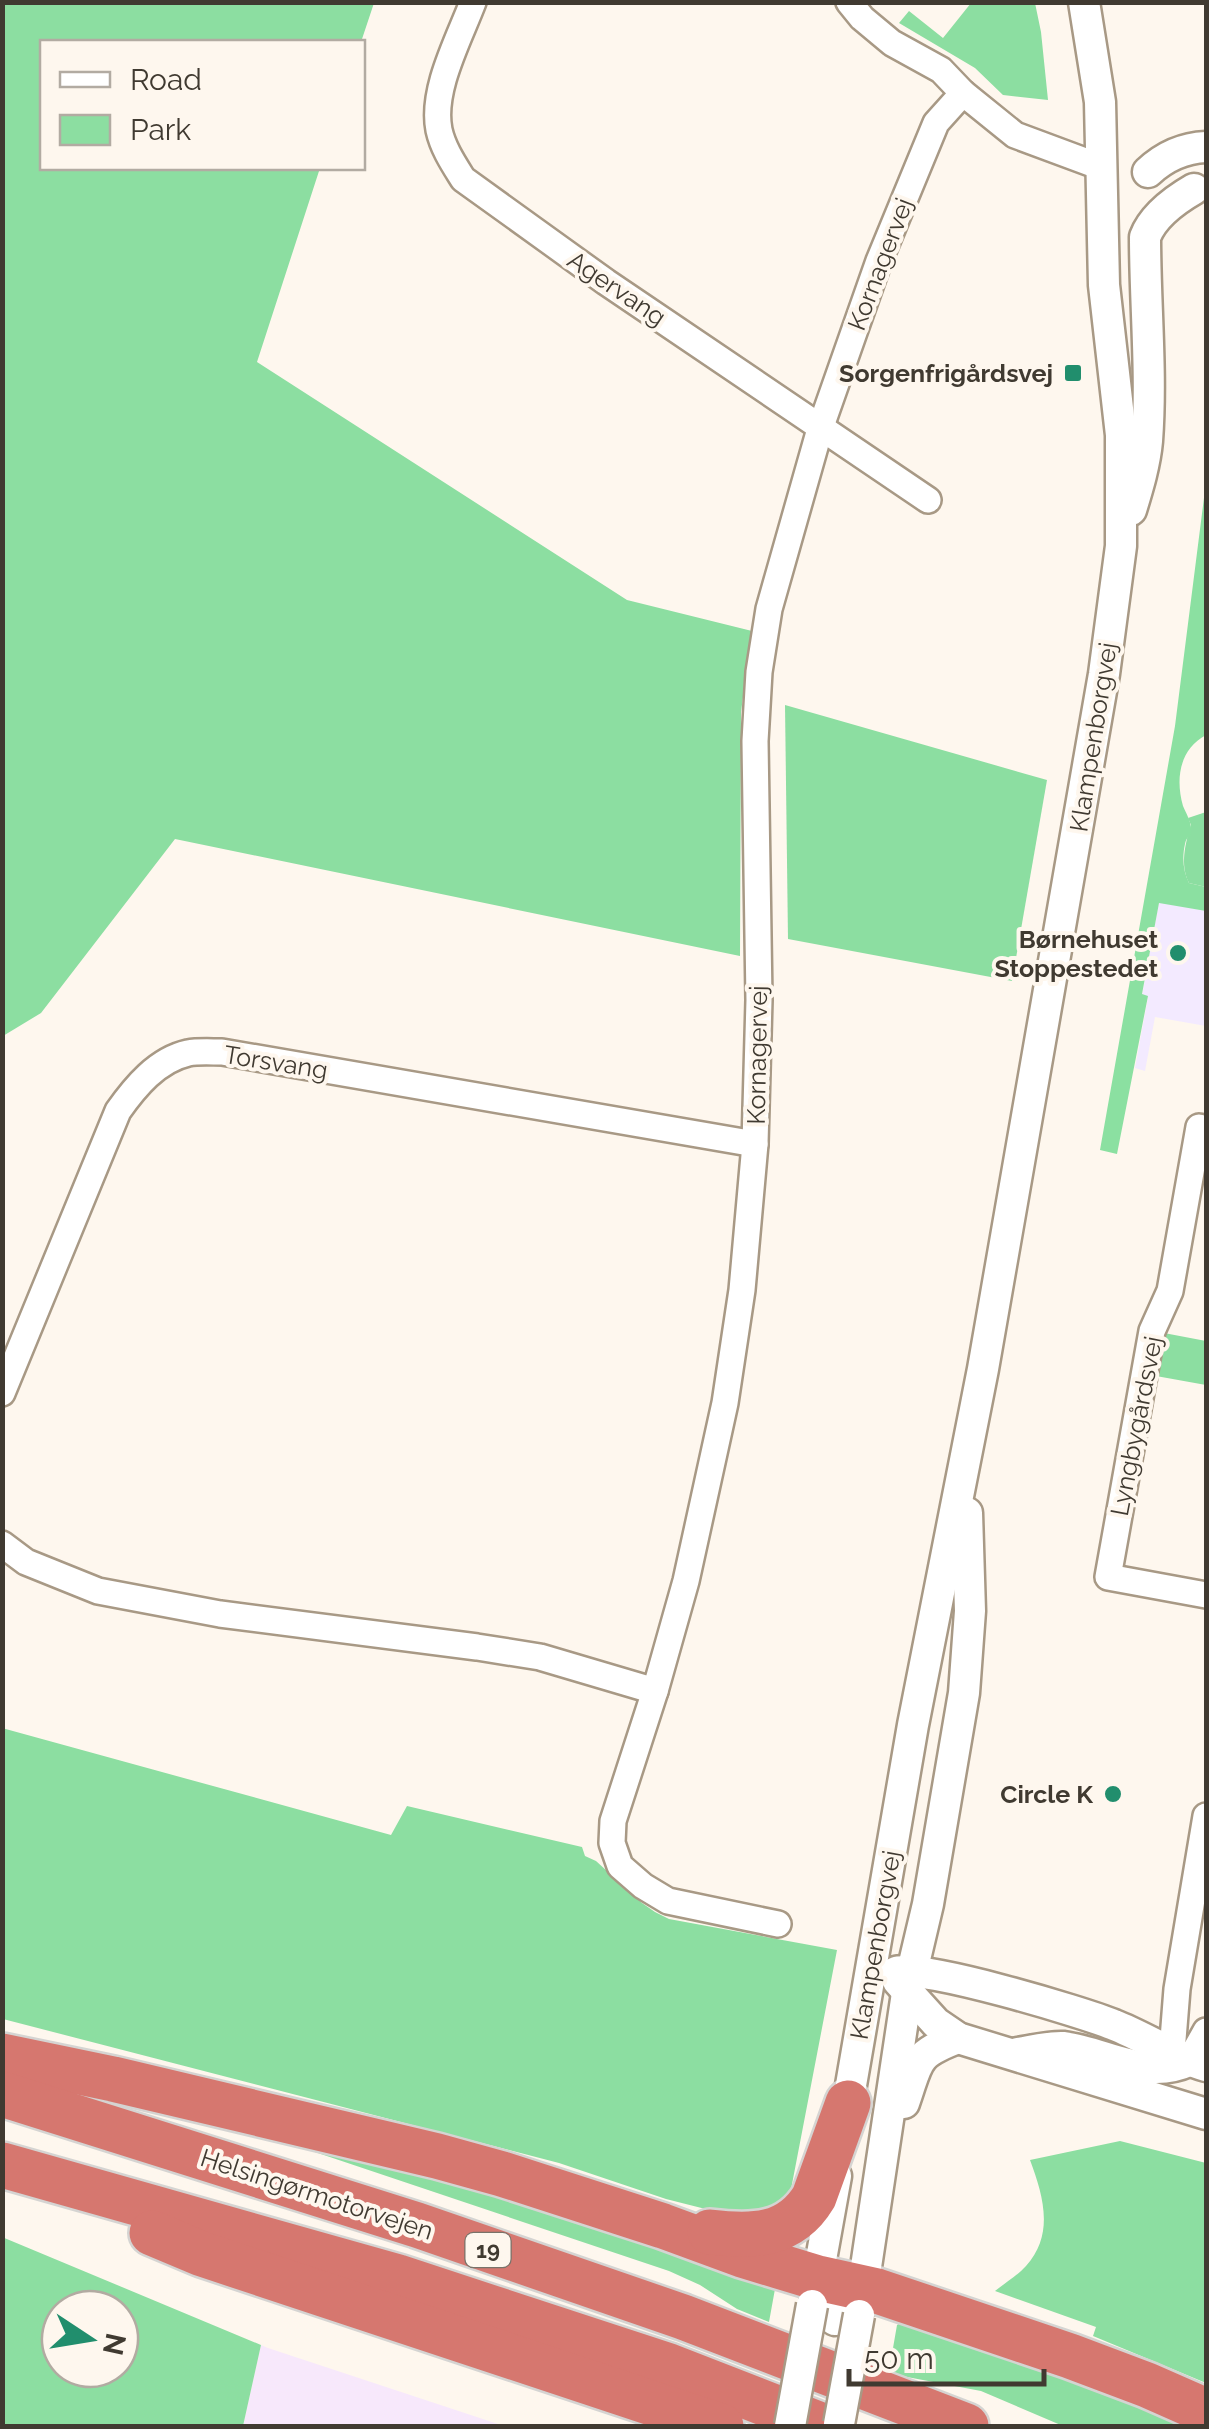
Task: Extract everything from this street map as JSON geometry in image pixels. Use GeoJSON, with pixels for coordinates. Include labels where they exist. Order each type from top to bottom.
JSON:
{"type":"FeatureCollection","features":[{"type":"Feature","properties":{"kind":"highway"},"geometry":{"type":"LineString","coordinates":[[2,2056],[436,2156],[574,2196],[742,2255],[838,2301],[1070,2356],[1206,2411]]}},
{"type":"Feature","properties":{"kind":"highway","name":"Helsingørmotorvejen"},"geometry":{"type":"LineString","coordinates":[[2,2094],[576,2280],[966,2426]]}},
{"type":"Feature","properties":{"kind":"highway"},"geometry":{"type":"LineString","coordinates":[[664,2226],[741,2235],[787,2225],[806,2211],[814,2198],[848,2103]]}},
{"type":"Feature","properties":{"kind":"highway"},"geometry":{"type":"LineString","coordinates":[[2,2167],[202,2254],[721,2426]]}},
{"type":"Feature","properties":{"kind":"highway","name":"19"},"geometry":{"type":"LineString","coordinates":[[2,2167],[398,2277],[669,2366],[834,2426]]}},
{"type":"Feature","properties":{"kind":"street","name":"Agervang"},"geometry":{"type":"LineString","coordinates":[[472,2],[440,89],[438,128],[463,179],[928,500]]}},
{"type":"Feature","properties":{"kind":"street"},"geometry":{"type":"LineString","coordinates":[[849,2],[892,43],[941,70],[1015,135],[1101,167],[1148,172],[1158,181],[1200,188]]}},
{"type":"Feature","properties":{"kind":"street","name":"Klampenborgvej"},"geometry":{"type":"LineString","coordinates":[[834,2426],[848,2103],[1104,674],[1120,546],[1120,435],[1104,286],[1100,102],[1084,2]]}},
{"type":"Feature","properties":{"kind":"street","name":"Kornagervej"},"geometry":{"type":"LineString","coordinates":[[778,1924],[668,1901],[643,1886],[620,1866],[612,1843],[613,1821],[686,1580],[728,1387],[742,1290],[755,1144],[759,987],[755,741],[759,672],[769,609],[820,429],[878,261],[936,124],[963,93]]}},
{"type":"Feature","properties":{"kind":"street"},"geometry":{"type":"LineString","coordinates":[[1148,172],[1173,154],[1206,147]]}},
{"type":"Feature","properties":{"kind":"street"},"geometry":{"type":"LineString","coordinates":[[1120,546],[1141,478],[1147,440],[1144,237],[1178,198],[1200,188]]}},
{"type":"Feature","properties":{"kind":"street","name":"Torsvang"},"geometry":{"type":"LineString","coordinates":[[2,1392],[118,1111],[136,1084],[187,1053],[238,1054],[755,1144]]}},
{"type":"Feature","properties":{"kind":"street","name":"Lyngbygårdsvej"},"geometry":{"type":"LineString","coordinates":[[1206,1129],[1199,1128],[1170,1291],[1152,1331],[1108,1578],[1206,1595]]}},
{"type":"Feature","properties":{"kind":"street","name":"Klampenborgvej"},"geometry":{"type":"LineString","coordinates":[[790,2426],[838,2301],[881,2169],[904,1979],[928,1904],[964,1693],[970,1611],[964,1464]]}},
{"type":"Feature","properties":{"kind":"street"},"geometry":{"type":"LineString","coordinates":[[2,1544],[26,1562],[98,1591],[220,1614],[477,1646],[540,1658],[655,1692]]}},
{"type":"Feature","properties":{"kind":"street"},"geometry":{"type":"LineString","coordinates":[[1200,2112],[1181,2090],[1185,2062],[1178,1989],[1206,1816]]}},
{"type":"Feature","properties":{"kind":"street"},"geometry":{"type":"LineString","coordinates":[[875,1939],[883,1958],[904,1979],[936,2023],[958,2038],[1200,2112]]}},
{"type":"Feature","properties":{"kind":"street"},"geometry":{"type":"LineString","coordinates":[[865,1994],[904,1979],[945,1977],[1094,2017],[1185,2062]]}},
{"type":"Feature","properties":{"kind":"street"},"geometry":{"type":"LineString","coordinates":[[1010,2054],[1071,2048],[1157,2069],[1185,2062],[1206,2032]]}},
{"type":"Feature","properties":{"kind":"street"},"geometry":{"type":"LineString","coordinates":[[881,2169],[920,2058],[932,2048],[958,2038]]}},
{"type":"Feature","properties":{"kind":"shaded area","name":"Børnehuset Stoppestedet"},"geometry":{"type":"Polygon","coordinates":[[[1159,902],[1206,911],[1206,1026],[1155,1017],[1145,1071],[1135,1068],[1148,997],[1142,995],[1159,902]]]}},
{"type":"Feature","properties":{"kind":"shaded area"},"geometry":{"type":"Polygon","coordinates":[[[261,2345],[268,2348],[504,2426],[243,2426],[261,2345]]]}},
{"type":"Feature","properties":{"kind":"green space"},"geometry":{"type":"Polygon","coordinates":[[[2,3],[374,3],[362,40],[40,40],[40,170],[319,170],[257,362],[627,600],[752,631],[741,712],[740,956],[175,839],[41,1013],[3,1036],[2,3]]]}},
{"type":"Feature","properties":{"kind":"green space"},"geometry":{"type":"Polygon","coordinates":[[[971,3],[1035,3],[1048,100],[1003,95],[975,68],[899,23],[909,11],[943,38],[971,3]]]}},
{"type":"Feature","properties":{"kind":"green space"},"geometry":{"type":"Polygon","coordinates":[[[1206,482],[1206,735],[1185,756],[1180,785],[1191,829],[1184,849],[1184,869],[1189,883],[1206,887],[1206,911],[1159,903],[1142,994],[1148,996],[1117,1154],[1100,1150],[1175,726],[1206,482]]]}},
{"type":"Feature","properties":{"kind":"green space"},"geometry":{"type":"Polygon","coordinates":[[[785,705],[1047,780],[1012,981],[788,939],[785,705]]]}},
{"type":"Feature","properties":{"kind":"green space"},"geometry":{"type":"Polygon","coordinates":[[[1206,812],[1206,887],[1189,883],[1184,862],[1191,825],[1188,818],[1206,812]]]}},
{"type":"Feature","properties":{"kind":"green space"},"geometry":{"type":"Polygon","coordinates":[[[1164,1333],[1206,1341],[1206,1385],[1156,1376],[1164,1333]]]}},
{"type":"Feature","properties":{"kind":"green space"},"geometry":{"type":"Polygon","coordinates":[[[2,1728],[391,1835],[407,1806],[582,1847],[585,1856],[596,1861],[642,1903],[669,1919],[837,1950],[788,2205],[745,2219],[666,2199],[559,2163],[3,2019],[2,1728]]]}},
{"type":"Feature","properties":{"kind":"green space"},"geometry":{"type":"Polygon","coordinates":[[[245,2132],[511,2196],[777,2278],[769,2322],[669,2271],[245,2132]]]}},
{"type":"Feature","properties":{"kind":"green space"},"geometry":{"type":"Polygon","coordinates":[[[1120,2141],[1206,2163],[1206,2383],[1093,2336],[1096,2327],[995,2291],[1026,2266],[1041,2241],[1044,2214],[1030,2160],[1120,2141]]]}},
{"type":"Feature","properties":{"kind":"green space"},"geometry":{"type":"Polygon","coordinates":[[[2,2237],[127,2289],[40,2289],[40,2389],[140,2389],[140,2295],[261,2345],[243,2426],[3,2426],[2,2237]]]}},
{"type":"Feature","properties":{"kind":"green space"},"geometry":{"type":"Polygon","coordinates":[[[907,2318],[1194,2426],[1063,2426],[981,2391],[889,2371],[897,2325],[907,2318]]]}},
{"type":"Feature","properties":{"kind":"place","name":"Sorgenfrigårdsvej"},"geometry":{"type":"Point","coordinates":[1073,373]}},
{"type":"Feature","properties":{"kind":"place","name":"Børnehuset Stoppestedet"},"geometry":{"type":"Point","coordinates":[1178,953]}},
{"type":"Feature","properties":{"kind":"place","name":"Circle K"},"geometry":{"type":"Point","coordinates":[1113,1794]}}]}
